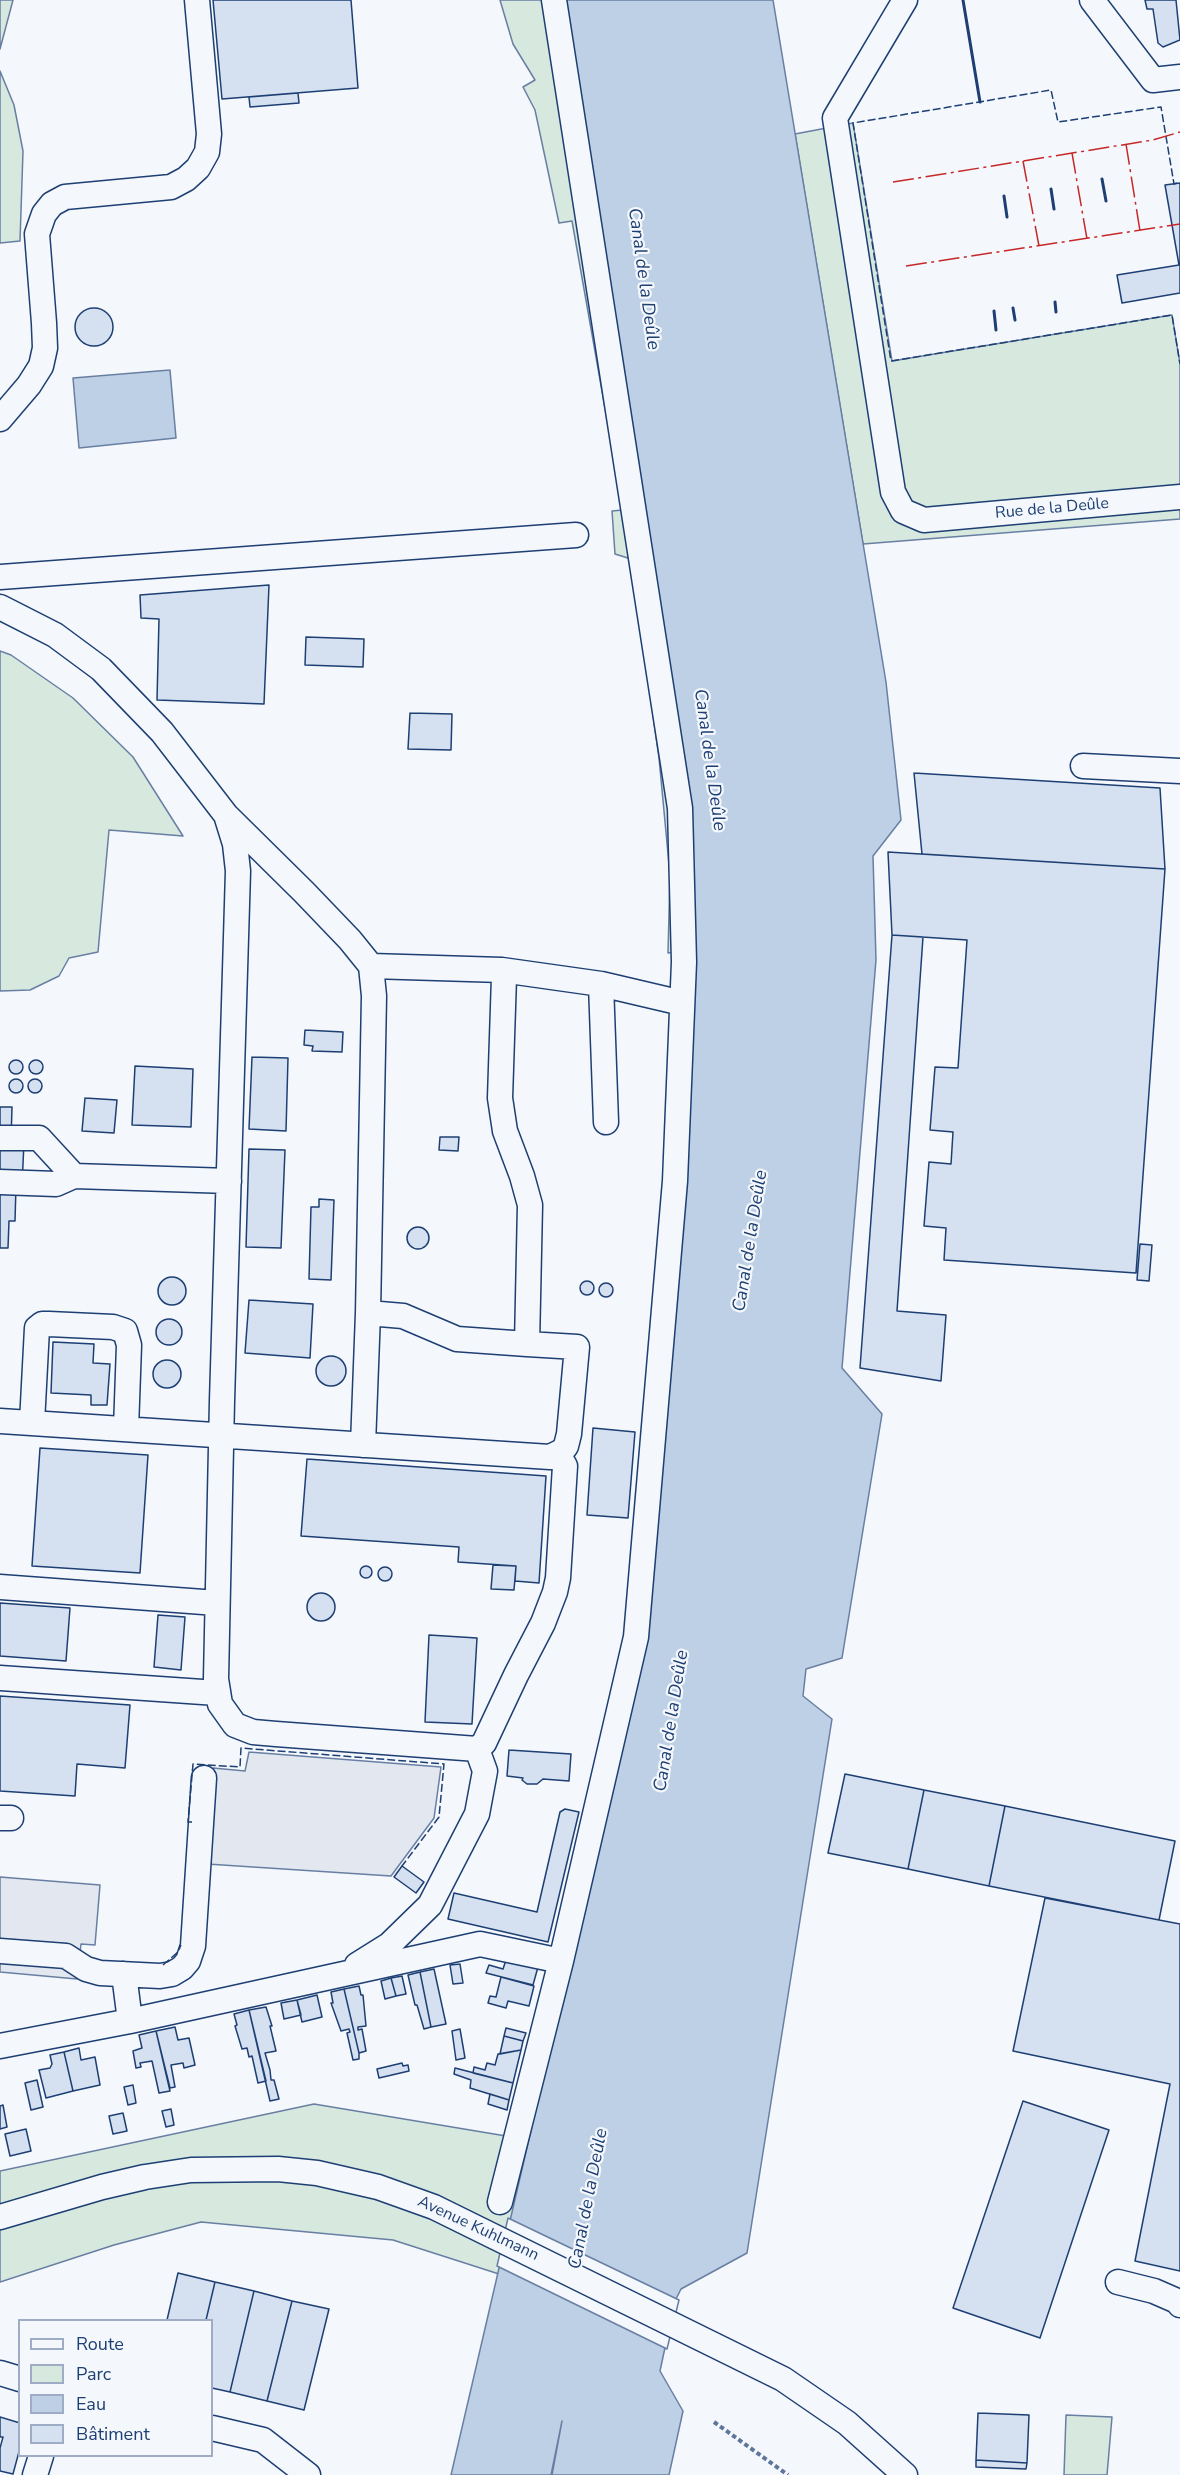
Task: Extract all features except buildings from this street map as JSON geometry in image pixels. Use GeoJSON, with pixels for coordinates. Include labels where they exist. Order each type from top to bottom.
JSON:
{"type":"FeatureCollection","features":[{"type":"Feature","properties":{"kind":"street"},"geometry":{"type":"LineString","coordinates":[[0,419],[41,366],[45,348],[37,234],[44,214],[52,204],[65,197],[171,187],[186,179],[198,168],[207,152],[209,134],[197,0]]}},
{"type":"Feature","properties":{"kind":"street"},"geometry":{"type":"LineString","coordinates":[[500,2202],[561,1961],[636,1637],[675,1181],[684,962],[680,808],[554,0]]}},
{"type":"Feature","properties":{"kind":"street","name":"Rue de la Deûle"},"geometry":{"type":"LineString","coordinates":[[905,0],[834,118],[893,492],[903,511],[924,520],[1180,497]]}},
{"type":"Feature","properties":{"kind":"street"},"geometry":{"type":"LineString","coordinates":[[1092,0],[1153,80],[1180,77]]}},
{"type":"Feature","properties":{"kind":"street"},"geometry":{"type":"LineString","coordinates":[[0,577],[576,535]]}},
{"type":"Feature","properties":{"kind":"street"},"geometry":{"type":"LineString","coordinates":[[0,607],[55,636],[101,669],[162,732],[226,815],[335,924],[371,966],[374,996],[363,1445]]}},
{"type":"Feature","properties":{"kind":"street"},"geometry":{"type":"LineString","coordinates":[[1083,766],[1180,771]]}},
{"type":"Feature","properties":{"kind":"street"},"geometry":{"type":"LineString","coordinates":[[226,815],[235,844],[238,872],[221,1436],[217,1693],[220,1704],[235,1725],[253,1732],[477,1749],[484,1743],[492,1728],[516,1675],[548,1614],[555,1592],[558,1578],[565,1466],[558,1454]]}},
{"type":"Feature","properties":{"kind":"street"},"geometry":{"type":"LineString","coordinates":[[371,966],[502,970],[601,984],[682,1003]]}},
{"type":"Feature","properties":{"kind":"street"},"geometry":{"type":"LineString","coordinates":[[504,977],[500,1098],[505,1131],[530,1204],[527,1344]]}},
{"type":"Feature","properties":{"kind":"street"},"geometry":{"type":"LineString","coordinates":[[601,984],[606,1122]]}},
{"type":"Feature","properties":{"kind":"street"},"geometry":{"type":"LineString","coordinates":[[0,1138],[39,1138],[74,1176]]}},
{"type":"Feature","properties":{"kind":"street"},"geometry":{"type":"LineString","coordinates":[[0,1182],[56,1184],[74,1176],[228,1181]]}},
{"type":"Feature","properties":{"kind":"street"},"geometry":{"type":"LineString","coordinates":[[0,1421],[550,1457],[558,1454],[566,1446],[577,1347],[458,1339],[403,1316],[368,1313]]}},
{"type":"Feature","properties":{"kind":"street"},"geometry":{"type":"LineString","coordinates":[[32,1423],[37,1328],[49,1324],[113,1327],[125,1331],[129,1345],[126,1429]]}},
{"type":"Feature","properties":{"kind":"street"},"geometry":{"type":"LineString","coordinates":[[0,1587],[217,1603]]}},
{"type":"Feature","properties":{"kind":"street"},"geometry":{"type":"LineString","coordinates":[[0,1678],[217,1693]]}},
{"type":"Feature","properties":{"kind":"street"},"geometry":{"type":"LineString","coordinates":[[341,1974],[390,1945],[430,1905],[477,1814],[485,1771],[477,1749]]}},
{"type":"Feature","properties":{"kind":"street"},"geometry":{"type":"LineString","coordinates":[[0,1951],[66,1956],[93,1971],[160,1976],[172,1974],[188,1961],[193,1946],[204,1778]]}},
{"type":"Feature","properties":{"kind":"street"},"geometry":{"type":"LineString","coordinates":[[0,2046],[130,2021],[480,1944],[561,1961]]}},
{"type":"Feature","properties":{"kind":"street"},"geometry":{"type":"LineString","coordinates":[[124,1974],[130,2021]]}},
{"type":"Feature","properties":{"kind":"street","name":"Avenue Kuhlmann"},"geometry":{"type":"LineString","coordinates":[[0,2217],[135,2179],[179,2171],[218,2168],[249,2167],[305,2172],[357,2182],[410,2197],[434,2206],[783,2379],[847,2424],[905,2475]]}},
{"type":"Feature","properties":{"kind":"street"},"geometry":{"type":"LineString","coordinates":[[1118,2282],[1154,2291],[1177,2301],[1180,2305]]}},
{"type":"Feature","properties":{"kind":"street"},"geometry":{"type":"LineString","coordinates":[[0,2373],[18,2378]]}},
{"type":"Feature","properties":{"kind":"street"},"geometry":{"type":"LineString","coordinates":[[213,2428],[263,2440],[308,2475]]}},
{"type":"Feature","properties":{"kind":"street"},"geometry":{"type":"LineString","coordinates":[[35,2475],[41,2457]]}},
{"type":"Feature","properties":{"kind":"path"},"geometry":{"type":"LineString","coordinates":[[714,2422],[788,2475]]}},
{"type":"Feature","properties":{"kind":"green space"},"geometry":{"type":"Polygon","coordinates":[[[0,0],[13,0],[0,49],[0,0]]]}},
{"type":"Feature","properties":{"kind":"green space"},"geometry":{"type":"Polygon","coordinates":[[[500,0],[564,0],[694,949],[668,953],[670,875],[659,758],[631,559],[615,554],[612,511],[623,510],[572,221],[559,223],[535,110],[523,87],[535,80],[513,44],[500,0]]]}},
{"type":"Feature","properties":{"kind":"green space"},"geometry":{"type":"Polygon","coordinates":[[[0,71],[14,105],[23,151],[20,241],[0,243],[0,71]]]}},
{"type":"Feature","properties":{"kind":"green space"},"geometry":{"type":"Polygon","coordinates":[[[853,123],[892,361],[1172,315],[1180,364],[1180,519],[863,544],[795,134],[853,123]]]}},
{"type":"Feature","properties":{"kind":"green space"},"geometry":{"type":"Polygon","coordinates":[[[0,651],[11,655],[73,698],[133,757],[183,836],[109,830],[98,952],[69,958],[59,976],[30,990],[0,991],[0,651]]]}},
{"type":"Feature","properties":{"kind":"green space"},"geometry":{"type":"Polygon","coordinates":[[[314,2104],[530,2140],[499,2274],[393,2240],[201,2222],[114,2245],[0,2282],[0,2171],[314,2104]]]}},
{"type":"Feature","properties":{"kind":"green space"},"geometry":{"type":"Polygon","coordinates":[[[1066,2415],[1112,2417],[1107,2475],[1064,2475],[1066,2415]]]}},
{"type":"Feature","properties":{"kind":"shaded area"},"geometry":{"type":"Polygon","coordinates":[[[249,1752],[441,1767],[434,1818],[391,1876],[207,1864],[213,1768],[245,1771],[249,1752]]]}},
{"type":"Feature","properties":{"kind":"shaded area"},"geometry":{"type":"Polygon","coordinates":[[[0,1877],[100,1885],[95,1945],[81,1944],[77,1979],[0,1972],[0,1877]]]}},
{"type":"Feature","properties":{"kind":"water","name":"Canal de la Deûle"},"geometry":{"type":"Polygon","coordinates":[[[564,0],[773,0],[886,682],[901,820],[873,856],[876,960],[842,1368],[882,1414],[842,1658],[806,1669],[803,1696],[832,1719],[747,2253],[681,2289],[675,2301],[660,2371],[683,2411],[669,2475],[552,2475],[562,2421],[551,2475],[451,2475],[646,1635],[695,962],[564,0]]]}},
{"type":"Feature","properties":{"kind":"water"},"geometry":{"type":"Polygon","coordinates":[[[170,370],[176,438],[79,448],[73,378],[170,370]]]}},
{"type":"Feature","properties":{"kind":"pier"},"geometry":{"type":"Polygon","coordinates":[[[508,2218],[679,2300],[667,2349],[497,2266],[508,2218]]]}},
{"type":"Feature","properties":{"kind":"fence"},"geometry":{"type":"LineString","coordinates":[[1177,183],[1174,184],[1161,107],[1058,122],[1051,90],[853,123],[891,361],[1172,315],[1180,364]]}},
{"type":"Feature","properties":{"kind":"fence"},"geometry":{"type":"LineString","coordinates":[[192,1822],[188,1822],[193,1764],[240,1767],[241,1748],[444,1764],[439,1817],[402,1866]]}},
{"type":"Feature","properties":{"kind":"fence"},"geometry":{"type":"LineString","coordinates":[[163,1965],[178,1952],[181,1945]]}},
{"type":"Feature","properties":{"kind":"wall"},"geometry":{"type":"LineString","coordinates":[[963,0],[980,102]]}},
{"type":"Feature","properties":{"kind":"wall"},"geometry":{"type":"LineString","coordinates":[[1102,179],[1106,201]]}},
{"type":"Feature","properties":{"kind":"wall"},"geometry":{"type":"LineString","coordinates":[[1051,189],[1054,209]]}},
{"type":"Feature","properties":{"kind":"wall"},"geometry":{"type":"LineString","coordinates":[[1004,196],[1007,217]]}},
{"type":"Feature","properties":{"kind":"wall"},"geometry":{"type":"LineString","coordinates":[[1055,302],[1056,312]]}},
{"type":"Feature","properties":{"kind":"wall"},"geometry":{"type":"LineString","coordinates":[[1013,308],[1015,320]]}},
{"type":"Feature","properties":{"kind":"wall"},"geometry":{"type":"LineString","coordinates":[[994,311],[996,330]]}},
{"type":"Feature","properties":{"kind":"power"},"geometry":{"type":"LineString","coordinates":[[893,182],[1153,140],[1180,132]]}},
{"type":"Feature","properties":{"kind":"power"},"geometry":{"type":"LineString","coordinates":[[1126,144],[1140,231]]}},
{"type":"Feature","properties":{"kind":"power"},"geometry":{"type":"LineString","coordinates":[[1072,153],[1087,239]]}},
{"type":"Feature","properties":{"kind":"power"},"geometry":{"type":"LineString","coordinates":[[1023,161],[1039,246]]}},
{"type":"Feature","properties":{"kind":"power"},"geometry":{"type":"LineString","coordinates":[[906,266],[1180,224]]}}]}
